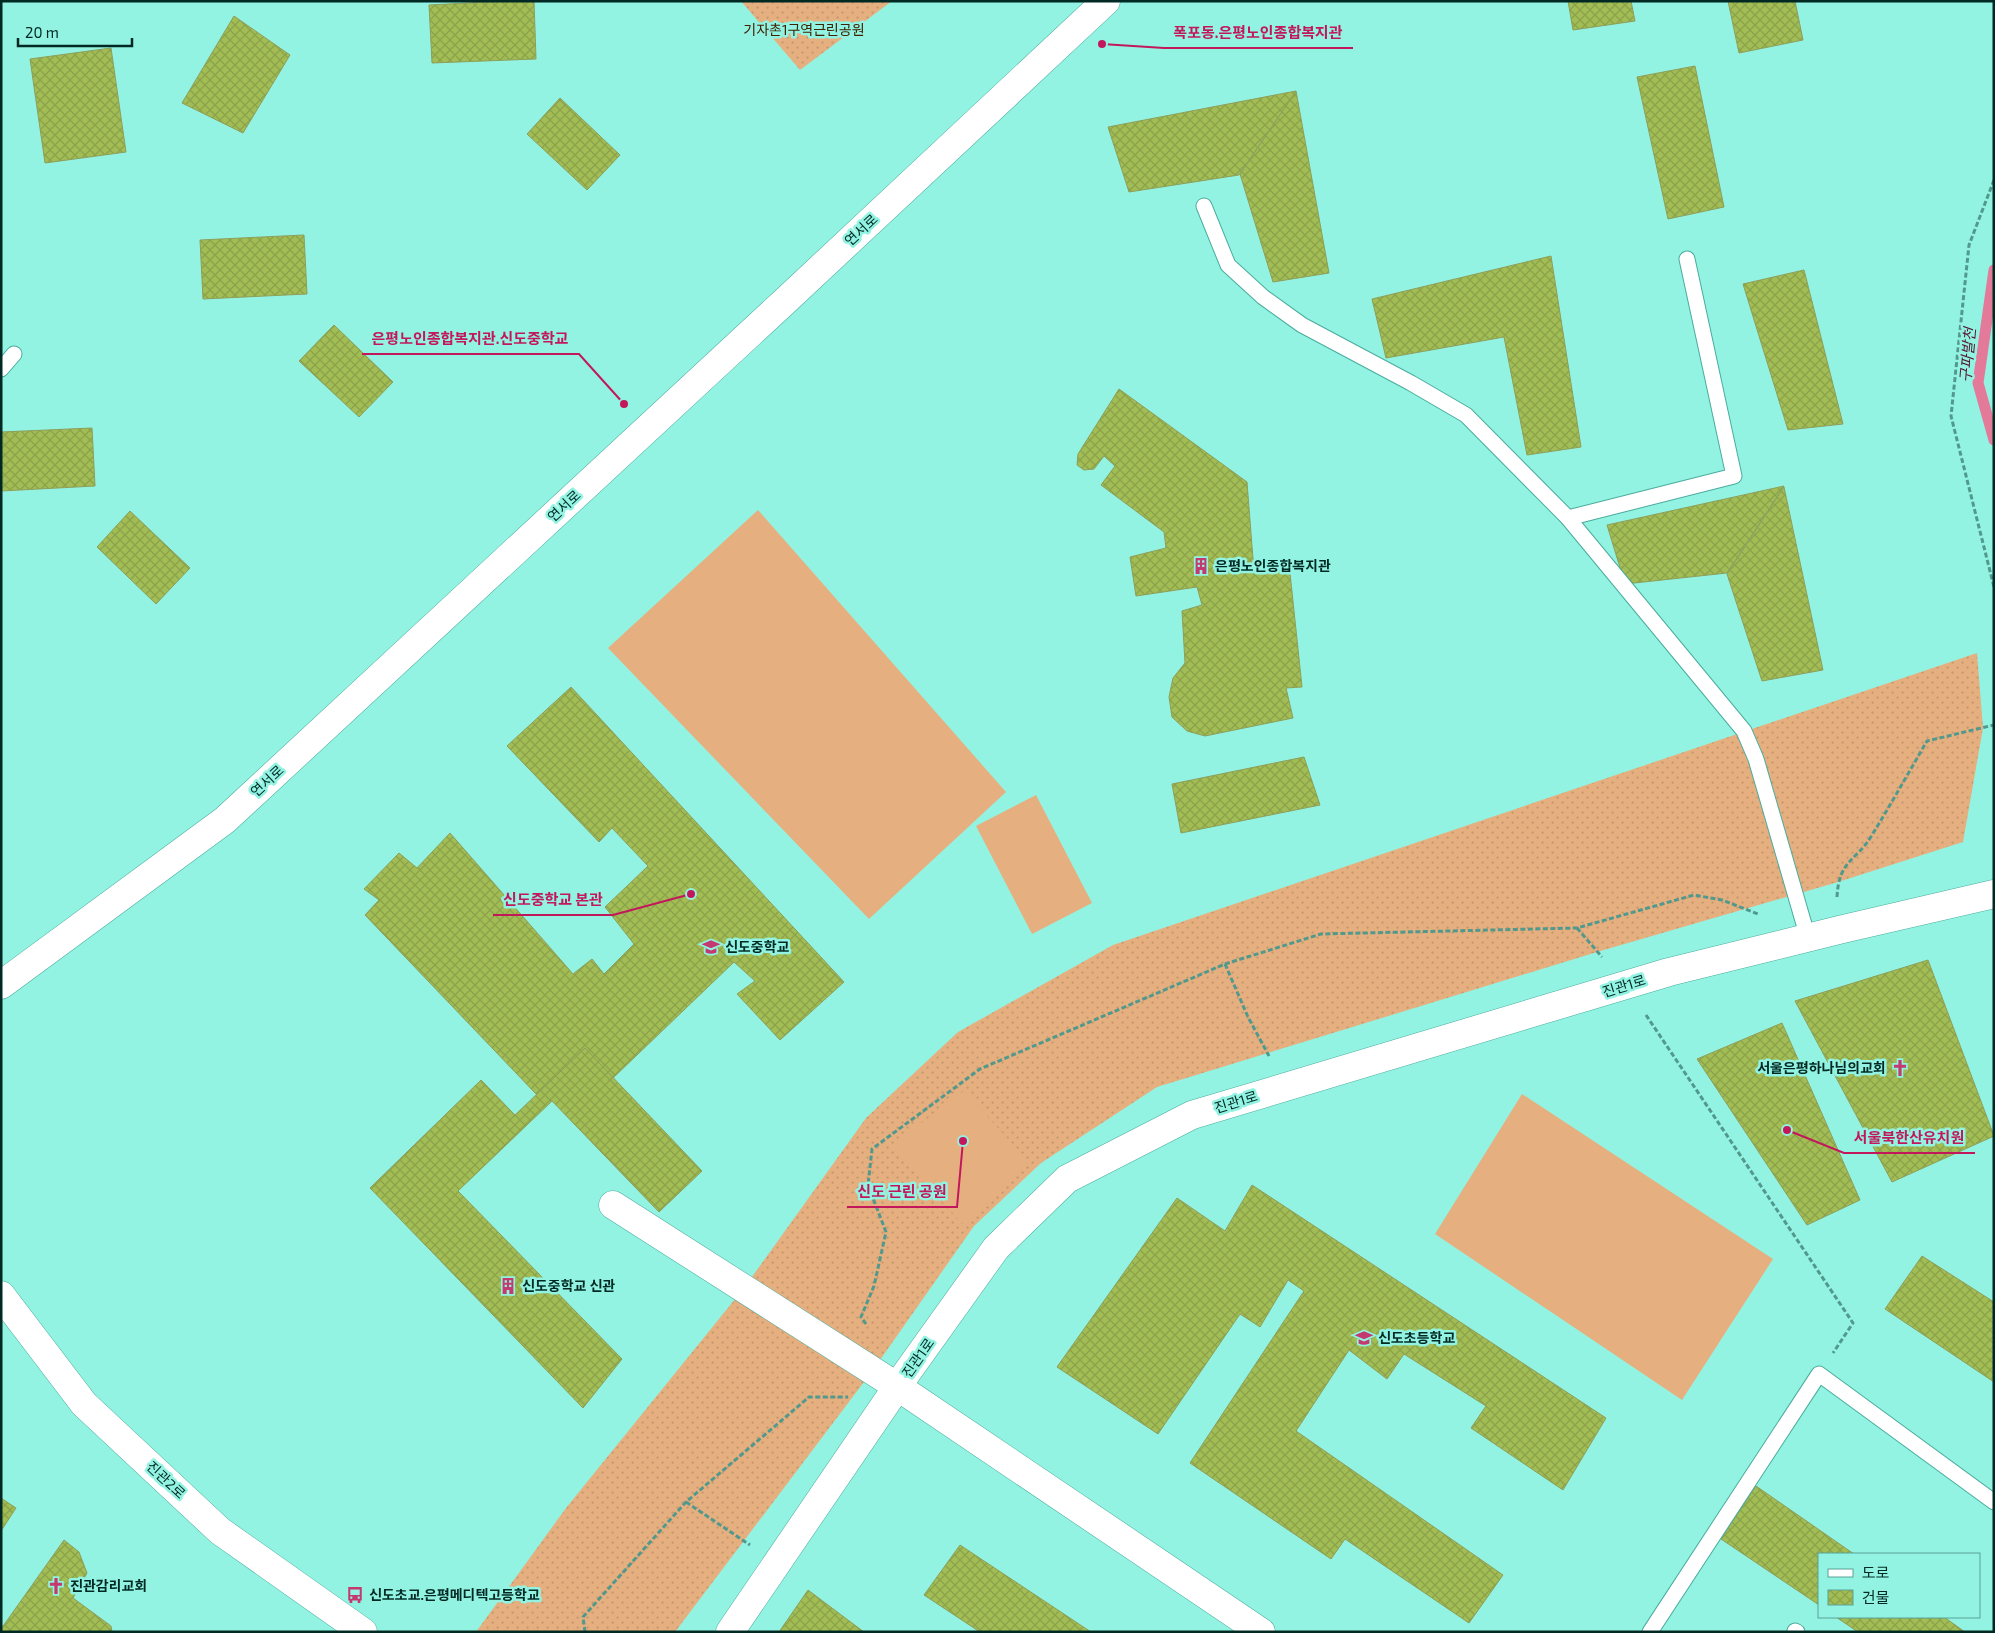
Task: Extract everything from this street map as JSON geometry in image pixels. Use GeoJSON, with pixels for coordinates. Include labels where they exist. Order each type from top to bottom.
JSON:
{"type":"FeatureCollection","features":[{"type":"Feature","properties":{"kind":"street","name":"연서로"},"geometry":{"type":"LineString","coordinates":[[1,985],[224,820],[783,303],[1106,1]]}},
{"type":"Feature","properties":{"kind":"street","name":"진관1로"},"geometry":{"type":"LineString","coordinates":[[730,1632],[996,1248],[1067,1179],[1192,1115],[1670,972],[1994,894]]}},
{"type":"Feature","properties":{"kind":"street"},"geometry":{"type":"LineString","coordinates":[[613,1205],[898,1387],[1261,1632]]}},
{"type":"Feature","properties":{"kind":"street","name":"진관2로"},"geometry":{"type":"LineString","coordinates":[[1,1295],[84,1404],[213,1524],[363,1632]]}},
{"type":"Feature","properties":{"kind":"lane"},"geometry":{"type":"LineString","coordinates":[[1204,206],[1228,265],[1263,297],[1302,325],[1411,383],[1466,415],[1568,518],[1744,731],[1756,759],[1808,938]]}},
{"type":"Feature","properties":{"kind":"lane"},"geometry":{"type":"LineString","coordinates":[[1568,518],[1734,476],[1687,259]]}},
{"type":"Feature","properties":{"kind":"lane"},"geometry":{"type":"LineString","coordinates":[[1,369],[14,354]]}},
{"type":"Feature","properties":{"kind":"lane"},"geometry":{"type":"LineString","coordinates":[[1650,1632],[1819,1374],[1994,1502]]}},
{"type":"Feature","properties":{"kind":"path"},"geometry":{"type":"LineString","coordinates":[[1994,180],[1969,245],[1951,416],[1994,587]]}},
{"type":"Feature","properties":{"kind":"path"},"geometry":{"type":"LineString","coordinates":[[1836,903],[1838,882],[1845,865],[1871,838],[1927,741],[1994,725]]}},
{"type":"Feature","properties":{"kind":"path"},"geometry":{"type":"LineString","coordinates":[[871,1331],[861,1317],[874,1286],[886,1232],[868,1185],[872,1149],[980,1068],[1226,964],[1321,934],[1577,928],[1694,895],[1722,900],[1762,916]]}},
{"type":"Feature","properties":{"kind":"path"},"geometry":{"type":"LineString","coordinates":[[1577,928],[1607,963]]}},
{"type":"Feature","properties":{"kind":"path"},"geometry":{"type":"LineString","coordinates":[[1226,964],[1248,1017],[1270,1059]]}},
{"type":"Feature","properties":{"kind":"path"},"geometry":{"type":"LineString","coordinates":[[1645,1013],[1853,1323],[1819,1374]]}},
{"type":"Feature","properties":{"kind":"path"},"geometry":{"type":"LineString","coordinates":[[586,1632],[583,1617],[686,1502],[809,1397],[852,1397]]}},
{"type":"Feature","properties":{"kind":"path"},"geometry":{"type":"LineString","coordinates":[[686,1502],[755,1548]]}},
{"type":"Feature","properties":{"kind":"green space","name":"기자촌1구역근린공원"},"geometry":{"type":"Polygon","coordinates":[[[741,1],[892,1],[800,70],[741,1]]]}},
{"type":"Feature","properties":{"kind":"green space"},"geometry":{"type":"Polygon","coordinates":[[[758,510],[1006,792],[869,919],[608,648],[758,510]]]}},
{"type":"Feature","properties":{"kind":"green space"},"geometry":{"type":"Polygon","coordinates":[[[1977,653],[1983,728],[1963,842],[1838,882],[1597,952],[1157,1087],[1041,1163],[974,1226],[873,1370],[675,1632],[476,1632],[566,1508],[744,1288],[866,1118],[958,1032],[1113,945],[1977,653]]]}},
{"type":"Feature","properties":{"kind":"green space"},"geometry":{"type":"Polygon","coordinates":[[[1036,795],[1092,903],[1032,934],[976,826],[1036,795]]]}},
{"type":"Feature","properties":{"kind":"green space"},"geometry":{"type":"Polygon","coordinates":[[[964,1091],[1028,1161],[963,1224],[891,1146],[964,1091]]]}},
{"type":"Feature","properties":{"kind":"green space"},"geometry":{"type":"Polygon","coordinates":[[[1522,1094],[1773,1259],[1682,1400],[1435,1234],[1522,1094]]]}},
{"type":"Feature","properties":{"kind":"building"},"geometry":{"type":"Polygon","coordinates":[[[534,1],[536,59],[432,63],[429,5],[534,1]]]}},
{"type":"Feature","properties":{"kind":"building"},"geometry":{"type":"Polygon","coordinates":[[[1568,1],[1631,1],[1635,21],[1573,30],[1568,1]]]}},
{"type":"Feature","properties":{"kind":"building"},"geometry":{"type":"Polygon","coordinates":[[[1728,1],[1795,1],[1803,40],[1739,53],[1728,1]]]}},
{"type":"Feature","properties":{"kind":"building"},"geometry":{"type":"Polygon","coordinates":[[[234,16],[290,55],[243,133],[182,103],[234,16]]]}},
{"type":"Feature","properties":{"kind":"building"},"geometry":{"type":"Polygon","coordinates":[[[111,48],[126,152],[45,163],[30,59],[111,48]]]}},
{"type":"Feature","properties":{"kind":"building"},"geometry":{"type":"Polygon","coordinates":[[[1695,66],[1724,207],[1668,219],[1637,77],[1695,66]]]}},
{"type":"Feature","properties":{"kind":"building"},"geometry":{"type":"Polygon","coordinates":[[[1296,91],[1329,273],[1273,282],[1240,174],[1296,91]]]}},
{"type":"Feature","properties":{"kind":"building"},"geometry":{"type":"Polygon","coordinates":[[[1296,91],[1239,175],[1129,192],[1108,127],[1296,91]]]}},
{"type":"Feature","properties":{"kind":"building"},"geometry":{"type":"Polygon","coordinates":[[[560,98],[620,155],[587,190],[527,134],[560,98]]]}},
{"type":"Feature","properties":{"kind":"building"},"geometry":{"type":"Polygon","coordinates":[[[304,235],[307,294],[203,299],[200,240],[304,235]]]}},
{"type":"Feature","properties":{"kind":"building"},"geometry":{"type":"Polygon","coordinates":[[[1551,256],[1581,447],[1527,455],[1504,337],[1386,358],[1372,299],[1551,256]]]}},
{"type":"Feature","properties":{"kind":"building"},"geometry":{"type":"Polygon","coordinates":[[[1804,270],[1843,424],[1788,430],[1743,284],[1804,270]]]}},
{"type":"Feature","properties":{"kind":"building"},"geometry":{"type":"Polygon","coordinates":[[[334,325],[393,382],[359,417],[299,361],[334,325]]]}},
{"type":"Feature","properties":{"kind":"building","name":"은평노인종합복지관"},"geometry":{"type":"Polygon","coordinates":[[[1119,389],[1247,482],[1253,559],[1290,573],[1302,687],[1286,688],[1293,718],[1205,736],[1187,731],[1172,717],[1169,697],[1173,678],[1185,663],[1182,611],[1202,605],[1197,587],[1136,596],[1130,557],[1166,548],[1164,532],[1101,485],[1115,466],[1104,456],[1094,469],[1084,470],[1077,465],[1078,454],[1119,389]]]}},
{"type":"Feature","properties":{"kind":"building"},"geometry":{"type":"Polygon","coordinates":[[[92,428],[95,486],[1,491],[1,432],[92,428]]]}},
{"type":"Feature","properties":{"kind":"building"},"geometry":{"type":"Polygon","coordinates":[[[1784,486],[1727,573],[1625,584],[1607,525],[1784,486]]]}},
{"type":"Feature","properties":{"kind":"building"},"geometry":{"type":"Polygon","coordinates":[[[1784,487],[1823,670],[1762,681],[1727,574],[1784,487]]]}},
{"type":"Feature","properties":{"kind":"building"},"geometry":{"type":"Polygon","coordinates":[[[130,511],[190,568],[156,604],[97,547],[130,511]]]}},
{"type":"Feature","properties":{"kind":"building"},"geometry":{"type":"Polygon","coordinates":[[[571,687],[844,982],[780,1040],[737,994],[755,981],[734,962],[613,1078],[585,1048],[537,1095],[365,915],[379,900],[364,889],[399,853],[417,868],[450,833],[573,974],[592,959],[604,974],[634,944],[605,907],[648,866],[612,828],[599,842],[507,746],[571,687]]]}},
{"type":"Feature","properties":{"kind":"building"},"geometry":{"type":"Polygon","coordinates":[[[1304,757],[1320,805],[1181,833],[1172,784],[1304,757]]]}},
{"type":"Feature","properties":{"kind":"building","name":"서울은평하나님의교회"},"geometry":{"type":"Polygon","coordinates":[[[1928,960],[1994,1136],[1892,1182],[1795,1001],[1928,960]]]}},
{"type":"Feature","properties":{"kind":"building"},"geometry":{"type":"Polygon","coordinates":[[[1782,1023],[1860,1200],[1807,1225],[1697,1059],[1782,1023]]]}},
{"type":"Feature","properties":{"kind":"building","name":"신도중학교 신관"},"geometry":{"type":"Polygon","coordinates":[[[585,1048],[702,1171],[659,1212],[552,1101],[458,1191],[622,1359],[583,1408],[370,1188],[481,1080],[515,1115],[585,1048]]]}},
{"type":"Feature","properties":{"kind":"building"},"geometry":{"type":"Polygon","coordinates":[[[1252,1185],[1606,1418],[1563,1490],[1471,1428],[1486,1406],[1404,1354],[1387,1379],[1349,1350],[1296,1431],[1503,1575],[1469,1623],[1345,1539],[1331,1559],[1190,1463],[1304,1291],[1288,1280],[1260,1327],[1240,1314],[1158,1434],[1057,1367],[1177,1198],[1225,1231],[1252,1185]]]}},
{"type":"Feature","properties":{"kind":"building"},"geometry":{"type":"Polygon","coordinates":[[[1922,1256],[1994,1302],[1994,1382],[1885,1309],[1922,1256]]]}},
{"type":"Feature","properties":{"kind":"building"},"geometry":{"type":"Polygon","coordinates":[[[1756,1486],[1853,1553],[1818,1553],[1818,1604],[1721,1539],[1756,1486]]]}},
{"type":"Feature","properties":{"kind":"building"},"geometry":{"type":"Polygon","coordinates":[[[1,1498],[16,1508],[1,1531],[1,1498]]]}},
{"type":"Feature","properties":{"kind":"building","name":"진관감리교회"},"geometry":{"type":"Polygon","coordinates":[[[64,1540],[79,1552],[87,1573],[73,1598],[111,1626],[112,1632],[1,1632],[1,1629],[64,1540]]]}},
{"type":"Feature","properties":{"kind":"building"},"geometry":{"type":"Polygon","coordinates":[[[960,1545],[1091,1632],[980,1632],[924,1595],[960,1545]]]}},
{"type":"Feature","properties":{"kind":"building"},"geometry":{"type":"Polygon","coordinates":[[[808,1590],[864,1632],[779,1632],[808,1590]]]}},
{"type":"Feature","properties":{"kind":"building"},"geometry":{"type":"Polygon","coordinates":[[[1837,1618],[1945,1618],[1965,1632],[1858,1632],[1837,1618]]]}},
{"type":"Feature","properties":{"kind":"waterway","name":"구파발천"},"geometry":{"type":"LineString","coordinates":[[1994,270],[1978,383],[1994,440]]}},
{"type":"Feature","properties":{"kind":"place","name":"폭포동.은평노인종합복지관"},"geometry":{"type":"Point","coordinates":[1102,44]}},
{"type":"Feature","properties":{"kind":"place","name":"은평노인종합복지관.신도중학교"},"geometry":{"type":"Point","coordinates":[624,404]}},
{"type":"Feature","properties":{"kind":"place","name":"은평노인종합복지관"},"geometry":{"type":"Point","coordinates":[1201,566]}},
{"type":"Feature","properties":{"kind":"place","name":"신도중학교 본관"},"geometry":{"type":"Point","coordinates":[691,894]}},
{"type":"Feature","properties":{"kind":"place","name":"신도중학교"},"geometry":{"type":"Point","coordinates":[711,947]}},
{"type":"Feature","properties":{"kind":"place","name":"서울은평하나님의교회"},"geometry":{"type":"Point","coordinates":[1900,1068]}},
{"type":"Feature","properties":{"kind":"place","name":"서울북한산유치원"},"geometry":{"type":"Point","coordinates":[1787,1130]}},
{"type":"Feature","properties":{"kind":"place","name":"신도 근린 공원"},"geometry":{"type":"Point","coordinates":[963,1141]}},
{"type":"Feature","properties":{"kind":"place","name":"신도중학교 신관"},"geometry":{"type":"Point","coordinates":[508,1286]}},
{"type":"Feature","properties":{"kind":"place","name":"신도초등학교"},"geometry":{"type":"Point","coordinates":[1364,1338]}},
{"type":"Feature","properties":{"kind":"place","name":"진관감리교회"},"geometry":{"type":"Point","coordinates":[56,1586]}},
{"type":"Feature","properties":{"kind":"place","name":"신도초교.은평메디텍고등학교"},"geometry":{"type":"Point","coordinates":[355,1595]}}]}
